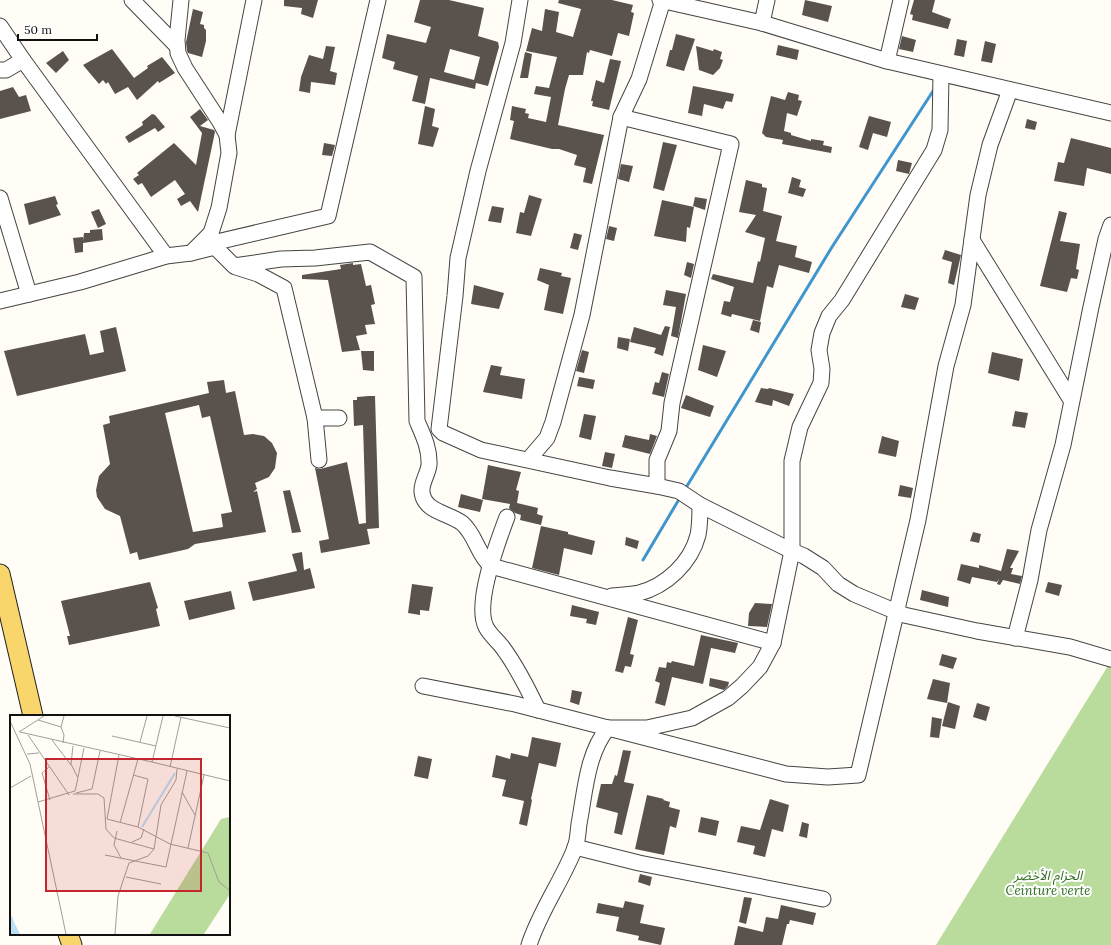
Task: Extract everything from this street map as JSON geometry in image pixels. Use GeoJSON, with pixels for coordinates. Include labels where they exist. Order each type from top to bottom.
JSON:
{"type":"FeatureCollection","features":[{"type":"Feature","properties":{"kind":"main road"},"geometry":{"type":"LineString","coordinates":[[0,574],[33,715]]}},
{"type":"Feature","properties":{"kind":"main road"},"geometry":{"type":"LineString","coordinates":[[0,625],[21,715]]}},
{"type":"Feature","properties":{"kind":"main road"},"geometry":{"type":"LineString","coordinates":[[68,935],[72,945]]}},
{"type":"Feature","properties":{"kind":"main road"},"geometry":{"type":"LineString","coordinates":[[74,935],[75,945]]}},
{"type":"Feature","properties":{"kind":"street"},"geometry":{"type":"LineString","coordinates":[[132,0],[177,46],[185,68],[227,135]]}},
{"type":"Feature","properties":{"kind":"street"},"geometry":{"type":"LineString","coordinates":[[177,46],[181,0]]}},
{"type":"Feature","properties":{"kind":"street"},"geometry":{"type":"LineString","coordinates":[[195,249],[211,233],[219,208],[229,153],[227,135],[254,0]]}},
{"type":"Feature","properties":{"kind":"street"},"geometry":{"type":"LineString","coordinates":[[0,301],[80,282],[166,256],[328,216],[378,0]]}},
{"type":"Feature","properties":{"kind":"street"},"geometry":{"type":"LineString","coordinates":[[520,0],[513,43],[478,171],[458,258],[455,296],[439,429],[443,433],[481,450],[529,459],[610,478],[679,491],[700,505],[804,556],[823,568],[838,584],[854,594],[896,613],[977,631],[1070,648],[1111,659]]}},
{"type":"Feature","properties":{"kind":"street"},"geometry":{"type":"LineString","coordinates":[[529,459],[547,438],[553,422],[582,315],[621,117],[640,79],[662,0],[762,23],[887,61],[1111,113]]}},
{"type":"Feature","properties":{"kind":"street"},"geometry":{"type":"LineString","coordinates":[[762,23],[767,0]]}},
{"type":"Feature","properties":{"kind":"street"},"geometry":{"type":"LineString","coordinates":[[887,61],[901,0]]}},
{"type":"Feature","properties":{"kind":"street"},"geometry":{"type":"LineString","coordinates":[[0,26],[23,60],[166,256]]}},
{"type":"Feature","properties":{"kind":"street"},"geometry":{"type":"LineString","coordinates":[[0,70],[6,70],[23,60]]}},
{"type":"Feature","properties":{"kind":"street"},"geometry":{"type":"LineString","coordinates":[[529,945],[534,930],[575,847],[587,782],[595,748],[601,736],[608,728],[647,728],[692,718],[728,698],[742,686],[760,667],[773,643],[792,551],[792,461],[800,427],[821,383],[822,369],[819,350],[822,333],[829,316],[842,300],[934,150],[940,130],[941,74]]}},
{"type":"Feature","properties":{"kind":"street"},"geometry":{"type":"LineString","coordinates":[[423,686],[538,710],[786,774],[828,777],[858,775],[918,520],[946,366],[963,305],[978,195],[990,144],[1010,90]]}},
{"type":"Feature","properties":{"kind":"street"},"geometry":{"type":"LineString","coordinates":[[621,117],[731,144],[672,403],[669,431],[657,460],[657,486]]}},
{"type":"Feature","properties":{"kind":"street"},"geometry":{"type":"LineString","coordinates":[[0,198],[29,294]]}},
{"type":"Feature","properties":{"kind":"street"},"geometry":{"type":"LineString","coordinates":[[1016,638],[1030,580],[1039,530],[1063,445],[1071,400],[1106,239],[1111,225]]}},
{"type":"Feature","properties":{"kind":"street"},"geometry":{"type":"LineString","coordinates":[[972,240],[1071,400]]}},
{"type":"Feature","properties":{"kind":"street"},"geometry":{"type":"LineString","coordinates":[[195,249],[215,247],[234,266],[258,274],[284,288],[315,418],[319,460]]}},
{"type":"Feature","properties":{"kind":"street"},"geometry":{"type":"LineString","coordinates":[[234,266],[281,259],[315,258],[370,252],[414,277],[417,420],[425,440],[429,466],[422,493],[427,502],[439,513],[462,523],[471,534],[482,558],[491,566],[773,643]]}},
{"type":"Feature","properties":{"kind":"street"},"geometry":{"type":"LineString","coordinates":[[315,418],[339,418]]}},
{"type":"Feature","properties":{"kind":"street"},"geometry":{"type":"LineString","coordinates":[[603,597],[638,593],[652,588],[669,578],[680,567],[694,547],[698,536],[700,505]]}},
{"type":"Feature","properties":{"kind":"street"},"geometry":{"type":"LineString","coordinates":[[507,517],[485,589],[483,605],[486,626],[504,649],[527,686],[538,710]]}},
{"type":"Feature","properties":{"kind":"street"},"geometry":{"type":"LineString","coordinates":[[575,847],[639,863],[823,898]]}},
{"type":"Feature","properties":{"kind":"green space","name":"الحزام الأخضر Ceinture verte"},"geometry":{"type":"Polygon","coordinates":[[[1111,661],[1111,945],[936,945],[1111,661]]]}},
{"type":"Feature","properties":{"kind":"building"},"geometry":{"type":"Polygon","coordinates":[[[284,0],[318,0],[313,18],[301,14],[302,8],[284,6],[284,0]]]}},
{"type":"Feature","properties":{"kind":"building"},"geometry":{"type":"Polygon","coordinates":[[[420,0],[449,0],[484,8],[478,36],[498,42],[499,47],[488,86],[476,83],[475,89],[430,78],[425,104],[412,101],[418,76],[393,69],[395,62],[382,58],[387,34],[426,43],[431,27],[414,22],[420,0]],[[450,49],[444,72],[474,80],[480,57],[450,49]]]}},
{"type":"Feature","properties":{"kind":"building"},"geometry":{"type":"Polygon","coordinates":[[[559,0],[612,0],[633,5],[631,12],[634,13],[629,36],[618,33],[612,56],[590,50],[589,53],[587,52],[583,75],[569,75],[565,89],[558,125],[604,135],[592,184],[583,182],[586,168],[574,165],[577,155],[559,149],[552,149],[510,139],[514,121],[510,120],[512,106],[526,109],[525,113],[529,114],[528,118],[546,122],[551,97],[534,94],[536,86],[549,88],[557,57],[526,51],[532,28],[542,31],[545,9],[559,12],[556,32],[573,37],[581,9],[558,3],[559,0]]]}},
{"type":"Feature","properties":{"kind":"building"},"geometry":{"type":"Polygon","coordinates":[[[805,0],[832,6],[828,22],[802,15],[805,0]]]}},
{"type":"Feature","properties":{"kind":"building"},"geometry":{"type":"Polygon","coordinates":[[[914,0],[935,0],[932,12],[951,19],[948,29],[912,20],[913,15],[910,14],[914,0]]]}},
{"type":"Feature","properties":{"kind":"building"},"geometry":{"type":"Polygon","coordinates":[[[193,9],[203,12],[200,24],[204,25],[206,30],[206,41],[202,57],[188,53],[187,51],[186,42],[193,9]]]}},
{"type":"Feature","properties":{"kind":"building"},"geometry":{"type":"Polygon","coordinates":[[[676,34],[695,39],[684,71],[666,66],[676,34]]]}},
{"type":"Feature","properties":{"kind":"building"},"geometry":{"type":"Polygon","coordinates":[[[902,36],[916,40],[913,52],[899,49],[902,36]]]}},
{"type":"Feature","properties":{"kind":"building"},"geometry":{"type":"Polygon","coordinates":[[[957,39],[967,41],[964,57],[954,55],[957,39]]]}},
{"type":"Feature","properties":{"kind":"building"},"geometry":{"type":"Polygon","coordinates":[[[985,41],[996,44],[992,63],[981,61],[985,41]]]}},
{"type":"Feature","properties":{"kind":"building"},"geometry":{"type":"Polygon","coordinates":[[[778,45],[799,50],[797,60],[776,55],[778,45]]]}},
{"type":"Feature","properties":{"kind":"building"},"geometry":{"type":"Polygon","coordinates":[[[326,46],[335,47],[330,71],[337,73],[335,85],[311,82],[310,93],[299,91],[301,77],[309,55],[323,59],[326,46]]]}},
{"type":"Feature","properties":{"kind":"building"},"geometry":{"type":"Polygon","coordinates":[[[696,46],[722,52],[720,59],[723,60],[720,68],[713,75],[699,70],[696,46]]]}},
{"type":"Feature","properties":{"kind":"building"},"geometry":{"type":"Polygon","coordinates":[[[112,49],[134,78],[148,68],[147,66],[162,57],[175,73],[159,83],[158,81],[137,100],[128,87],[115,94],[108,82],[106,84],[103,80],[99,84],[83,65],[112,49]]]}},
{"type":"Feature","properties":{"kind":"building"},"geometry":{"type":"Polygon","coordinates":[[[63,51],[69,60],[56,73],[46,63],[63,51]]]}},
{"type":"Feature","properties":{"kind":"building"},"geometry":{"type":"Polygon","coordinates":[[[525,52],[532,54],[528,78],[520,78],[525,52]]]}},
{"type":"Feature","properties":{"kind":"building"},"geometry":{"type":"Polygon","coordinates":[[[610,59],[621,61],[609,110],[592,106],[593,101],[591,101],[596,80],[604,83],[610,59]]]}},
{"type":"Feature","properties":{"kind":"building"},"geometry":{"type":"Polygon","coordinates":[[[693,86],[734,94],[732,102],[726,101],[723,109],[704,104],[702,116],[688,113],[693,86]]]}},
{"type":"Feature","properties":{"kind":"building"},"geometry":{"type":"Polygon","coordinates":[[[13,87],[19,97],[26,95],[31,111],[0,119],[0,91],[13,87]]]}},
{"type":"Feature","properties":{"kind":"building"},"geometry":{"type":"Polygon","coordinates":[[[788,92],[799,95],[798,100],[802,101],[797,116],[787,113],[784,131],[791,133],[791,135],[811,141],[811,139],[824,141],[823,145],[832,147],[831,153],[782,144],[783,140],[766,137],[762,133],[771,96],[785,100],[788,92]]]}},
{"type":"Feature","properties":{"kind":"building"},"geometry":{"type":"Polygon","coordinates":[[[425,106],[435,109],[432,126],[439,128],[433,147],[418,144],[425,106]]]}},
{"type":"Feature","properties":{"kind":"building"},"geometry":{"type":"Polygon","coordinates":[[[200,109],[208,120],[200,126],[214,130],[215,132],[198,212],[190,201],[181,206],[177,199],[185,194],[175,180],[151,197],[142,183],[138,185],[133,179],[139,175],[137,173],[174,143],[196,165],[202,133],[190,117],[200,109]]]}},
{"type":"Feature","properties":{"kind":"building"},"geometry":{"type":"Polygon","coordinates":[[[152,114],[155,115],[165,127],[158,132],[155,128],[129,143],[125,137],[143,125],[142,122],[152,114]]]}},
{"type":"Feature","properties":{"kind":"building"},"geometry":{"type":"Polygon","coordinates":[[[869,116],[891,122],[887,137],[873,133],[868,150],[859,147],[869,116]]]}},
{"type":"Feature","properties":{"kind":"building"},"geometry":{"type":"Polygon","coordinates":[[[1027,119],[1037,122],[1035,130],[1025,128],[1027,119]]]}},
{"type":"Feature","properties":{"kind":"building"},"geometry":{"type":"Polygon","coordinates":[[[1071,138],[1111,148],[1111,174],[1087,168],[1084,186],[1054,181],[1058,162],[1064,163],[1071,138]]]}},
{"type":"Feature","properties":{"kind":"building"},"geometry":{"type":"Polygon","coordinates":[[[663,142],[677,145],[664,191],[653,188],[663,142]]]}},
{"type":"Feature","properties":{"kind":"building"},"geometry":{"type":"Polygon","coordinates":[[[324,143],[335,145],[332,156],[322,155],[324,143]]]}},
{"type":"Feature","properties":{"kind":"building"},"geometry":{"type":"Polygon","coordinates":[[[898,160],[912,163],[909,174],[896,171],[898,160]]]}},
{"type":"Feature","properties":{"kind":"building"},"geometry":{"type":"Polygon","coordinates":[[[621,164],[633,166],[629,182],[618,179],[621,164]]]}},
{"type":"Feature","properties":{"kind":"building"},"geometry":{"type":"Polygon","coordinates":[[[792,177],[801,180],[799,187],[806,189],[803,197],[788,193],[792,177]]]}},
{"type":"Feature","properties":{"kind":"building"},"geometry":{"type":"Polygon","coordinates":[[[746,180],[762,184],[762,187],[767,188],[763,211],[782,216],[776,241],[797,246],[795,257],[812,262],[809,273],[779,265],[773,288],[767,286],[760,321],[732,314],[731,317],[721,314],[724,301],[730,302],[734,287],[711,279],[713,274],[753,283],[758,261],[760,262],[765,238],[745,232],[756,215],[739,212],[746,180]]]}},
{"type":"Feature","properties":{"kind":"building"},"geometry":{"type":"Polygon","coordinates":[[[529,195],[542,199],[531,236],[516,233],[520,212],[524,213],[529,195]]]}},
{"type":"Feature","properties":{"kind":"building"},"geometry":{"type":"Polygon","coordinates":[[[55,196],[58,204],[56,205],[61,215],[29,225],[24,204],[55,196]]]}},
{"type":"Feature","properties":{"kind":"building"},"geometry":{"type":"Polygon","coordinates":[[[695,197],[707,199],[705,210],[693,206],[695,197]]]}},
{"type":"Feature","properties":{"kind":"building"},"geometry":{"type":"Polygon","coordinates":[[[662,200],[694,207],[690,228],[687,227],[686,242],[654,236],[662,200]]]}},
{"type":"Feature","properties":{"kind":"building"},"geometry":{"type":"Polygon","coordinates":[[[492,206],[504,208],[501,223],[488,221],[492,206]]]}},
{"type":"Feature","properties":{"kind":"building"},"geometry":{"type":"Polygon","coordinates":[[[99,209],[106,224],[98,228],[91,212],[99,209]]]}},
{"type":"Feature","properties":{"kind":"building"},"geometry":{"type":"Polygon","coordinates":[[[1059,211],[1067,213],[1060,241],[1080,244],[1076,269],[1079,270],[1077,279],[1071,278],[1067,292],[1040,286],[1059,211]]]}},
{"type":"Feature","properties":{"kind":"building"},"geometry":{"type":"Polygon","coordinates":[[[609,226],[617,228],[614,241],[606,239],[609,226]]]}},
{"type":"Feature","properties":{"kind":"building"},"geometry":{"type":"Polygon","coordinates":[[[102,229],[103,240],[83,243],[83,252],[75,253],[73,238],[83,237],[83,241],[84,233],[90,233],[90,230],[102,229]]]}},
{"type":"Feature","properties":{"kind":"building"},"geometry":{"type":"Polygon","coordinates":[[[574,233],[582,235],[578,250],[570,248],[574,233]]]}},
{"type":"Feature","properties":{"kind":"building"},"geometry":{"type":"Polygon","coordinates":[[[945,250],[961,255],[954,285],[948,283],[952,262],[942,259],[945,250]]]}},
{"type":"Feature","properties":{"kind":"building"},"geometry":{"type":"Polygon","coordinates":[[[687,262],[694,264],[691,278],[684,275],[687,262]]]}},
{"type":"Feature","properties":{"kind":"building"},"geometry":{"type":"Polygon","coordinates":[[[353,263],[353,265],[361,264],[366,286],[371,285],[375,304],[371,305],[375,324],[365,325],[367,334],[356,336],[360,350],[342,352],[328,280],[302,279],[302,275],[341,269],[340,265],[353,263]]]}},
{"type":"Feature","properties":{"kind":"building"},"geometry":{"type":"Polygon","coordinates":[[[540,268],[562,273],[561,276],[571,278],[563,314],[544,310],[549,285],[537,280],[540,268]]]}},
{"type":"Feature","properties":{"kind":"building"},"geometry":{"type":"Polygon","coordinates":[[[474,285],[504,293],[499,309],[471,304],[474,285]]]}},
{"type":"Feature","properties":{"kind":"building"},"geometry":{"type":"Polygon","coordinates":[[[666,290],[686,294],[678,338],[671,336],[676,307],[663,305],[666,290]]]}},
{"type":"Feature","properties":{"kind":"building"},"geometry":{"type":"Polygon","coordinates":[[[905,294],[919,298],[915,310],[901,307],[905,294]]]}},
{"type":"Feature","properties":{"kind":"building"},"geometry":{"type":"Polygon","coordinates":[[[753,320],[761,322],[759,333],[750,330],[753,320]]]}},
{"type":"Feature","properties":{"kind":"building"},"geometry":{"type":"Polygon","coordinates":[[[665,326],[670,327],[663,356],[654,353],[656,348],[630,342],[634,327],[661,335],[665,326]]]}},
{"type":"Feature","properties":{"kind":"building"},"geometry":{"type":"Polygon","coordinates":[[[116,327],[126,371],[17,396],[4,351],[85,334],[90,355],[104,352],[100,331],[116,327]]]}},
{"type":"Feature","properties":{"kind":"building"},"geometry":{"type":"Polygon","coordinates":[[[618,337],[630,339],[628,351],[617,348],[618,337]]]}},
{"type":"Feature","properties":{"kind":"building"},"geometry":{"type":"Polygon","coordinates":[[[703,345],[726,351],[717,377],[698,370],[703,345]]]}},
{"type":"Feature","properties":{"kind":"building"},"geometry":{"type":"Polygon","coordinates":[[[582,350],[589,352],[584,373],[576,371],[582,350]]]}},
{"type":"Feature","properties":{"kind":"building"},"geometry":{"type":"Polygon","coordinates":[[[361,351],[374,351],[374,371],[363,370],[361,351]]]}},
{"type":"Feature","properties":{"kind":"building"},"geometry":{"type":"Polygon","coordinates":[[[992,352],[1023,359],[1019,381],[988,373],[992,352]]]}},
{"type":"Feature","properties":{"kind":"building"},"geometry":{"type":"Polygon","coordinates":[[[491,365],[502,367],[500,375],[525,379],[522,399],[483,392],[491,365]]]}},
{"type":"Feature","properties":{"kind":"building"},"geometry":{"type":"Polygon","coordinates":[[[662,372],[669,374],[664,397],[652,394],[655,382],[659,383],[662,372]]]}},
{"type":"Feature","properties":{"kind":"building"},"geometry":{"type":"Polygon","coordinates":[[[579,377],[595,380],[593,389],[577,386],[579,377]]]}},
{"type":"Feature","properties":{"kind":"building"},"geometry":{"type":"Polygon","coordinates":[[[224,380],[226,393],[235,391],[244,435],[253,434],[264,436],[272,443],[277,453],[275,468],[269,477],[255,483],[257,489],[253,492],[257,491],[266,532],[195,544],[188,549],[139,560],[137,552],[130,554],[120,516],[105,509],[97,497],[96,490],[99,476],[110,464],[103,425],[110,423],[109,416],[209,393],[207,382],[224,380]],[[199,405],[165,413],[193,532],[223,527],[221,514],[232,512],[210,416],[202,418],[199,405]]]}},
{"type":"Feature","properties":{"kind":"building"},"geometry":{"type":"Polygon","coordinates":[[[761,388],[769,388],[794,394],[789,406],[773,400],[772,406],[755,402],[761,388]]]}},
{"type":"Feature","properties":{"kind":"building"},"geometry":{"type":"Polygon","coordinates":[[[686,395],[714,406],[710,417],[681,408],[686,395]]]}},
{"type":"Feature","properties":{"kind":"building"},"geometry":{"type":"Polygon","coordinates":[[[375,396],[379,528],[367,529],[370,544],[321,553],[319,541],[329,539],[315,468],[320,469],[347,462],[359,524],[366,523],[363,425],[354,426],[353,400],[357,400],[357,397],[375,396]]]}},
{"type":"Feature","properties":{"kind":"building"},"geometry":{"type":"Polygon","coordinates":[[[1015,411],[1028,413],[1025,428],[1012,426],[1015,411]]]}},
{"type":"Feature","properties":{"kind":"building"},"geometry":{"type":"Polygon","coordinates":[[[584,414],[596,416],[591,440],[579,437],[584,414]]]}},
{"type":"Feature","properties":{"kind":"building"},"geometry":{"type":"Polygon","coordinates":[[[650,434],[657,436],[650,454],[622,447],[625,435],[649,440],[650,434]]]}},
{"type":"Feature","properties":{"kind":"building"},"geometry":{"type":"Polygon","coordinates":[[[882,436],[899,441],[896,457],[878,453],[882,436]]]}},
{"type":"Feature","properties":{"kind":"building"},"geometry":{"type":"Polygon","coordinates":[[[605,452],[615,454],[612,468],[602,466],[605,452]]]}},
{"type":"Feature","properties":{"kind":"building"},"geometry":{"type":"Polygon","coordinates":[[[488,465],[521,472],[516,490],[519,491],[517,503],[538,508],[537,514],[543,516],[541,525],[520,520],[521,515],[515,513],[509,508],[510,504],[482,499],[488,465]]]}},
{"type":"Feature","properties":{"kind":"building"},"geometry":{"type":"Polygon","coordinates":[[[900,485],[913,488],[911,498],[898,496],[900,485]]]}},
{"type":"Feature","properties":{"kind":"building"},"geometry":{"type":"Polygon","coordinates":[[[290,490],[301,532],[292,533],[283,491],[290,490]]]}},
{"type":"Feature","properties":{"kind":"building"},"geometry":{"type":"Polygon","coordinates":[[[461,494],[483,500],[480,512],[458,507],[461,494]]]}},
{"type":"Feature","properties":{"kind":"building"},"geometry":{"type":"Polygon","coordinates":[[[541,526],[568,532],[568,534],[595,541],[592,555],[564,548],[559,575],[532,568],[541,526]]]}},
{"type":"Feature","properties":{"kind":"building"},"geometry":{"type":"Polygon","coordinates":[[[973,532],[981,534],[979,543],[970,541],[973,532]]]}},
{"type":"Feature","properties":{"kind":"building"},"geometry":{"type":"Polygon","coordinates":[[[626,537],[639,541],[637,549],[625,545],[626,537]]]}},
{"type":"Feature","properties":{"kind":"building"},"geometry":{"type":"Polygon","coordinates":[[[1007,549],[1019,551],[1010,568],[1013,568],[1011,574],[1022,576],[1020,584],[1003,580],[1000,585],[997,584],[999,579],[997,582],[972,577],[970,584],[957,580],[961,564],[979,568],[979,565],[1001,571],[1007,549]]]}},
{"type":"Feature","properties":{"kind":"building"},"geometry":{"type":"Polygon","coordinates":[[[302,552],[304,570],[310,568],[315,588],[253,601],[248,582],[297,571],[292,554],[302,552]]]}},
{"type":"Feature","properties":{"kind":"building"},"geometry":{"type":"Polygon","coordinates":[[[150,582],[158,608],[156,609],[160,626],[69,645],[67,636],[70,636],[61,601],[150,582]]]}},
{"type":"Feature","properties":{"kind":"building"},"geometry":{"type":"Polygon","coordinates":[[[1048,582],[1062,585],[1059,596],[1045,592],[1048,582]]]}},
{"type":"Feature","properties":{"kind":"building"},"geometry":{"type":"Polygon","coordinates":[[[412,584],[433,587],[429,611],[420,610],[420,615],[408,613],[412,584]]]}},
{"type":"Feature","properties":{"kind":"building"},"geometry":{"type":"Polygon","coordinates":[[[922,590],[949,597],[948,607],[920,600],[922,590]]]}},
{"type":"Feature","properties":{"kind":"building"},"geometry":{"type":"Polygon","coordinates":[[[231,591],[235,609],[189,620],[184,601],[231,591]]]}},
{"type":"Feature","properties":{"kind":"building"},"geometry":{"type":"Polygon","coordinates":[[[755,603],[772,604],[767,627],[748,626],[749,613],[755,603]]]}},
{"type":"Feature","properties":{"kind":"building"},"geometry":{"type":"Polygon","coordinates":[[[572,605],[599,612],[596,625],[586,623],[587,619],[570,616],[572,605]]]}},
{"type":"Feature","properties":{"kind":"building"},"geometry":{"type":"Polygon","coordinates":[[[628,617],[638,620],[630,654],[634,655],[631,667],[625,666],[623,673],[615,671],[628,617]]]}},
{"type":"Feature","properties":{"kind":"building"},"geometry":{"type":"Polygon","coordinates":[[[701,635],[738,643],[735,653],[711,648],[703,684],[672,677],[665,706],[655,703],[660,683],[655,681],[659,667],[666,668],[667,662],[671,663],[672,661],[694,666],[701,635]]]}},
{"type":"Feature","properties":{"kind":"building"},"geometry":{"type":"Polygon","coordinates":[[[942,654],[957,658],[953,669],[939,665],[942,654]]]}},
{"type":"Feature","properties":{"kind":"building"},"geometry":{"type":"Polygon","coordinates":[[[710,678],[729,682],[728,686],[724,690],[709,686],[710,678]]]}},
{"type":"Feature","properties":{"kind":"building"},"geometry":{"type":"Polygon","coordinates":[[[933,679],[950,683],[947,703],[927,699],[933,679]]]}},
{"type":"Feature","properties":{"kind":"building"},"geometry":{"type":"Polygon","coordinates":[[[572,690],[582,692],[579,705],[570,702],[572,690]]]}},
{"type":"Feature","properties":{"kind":"building"},"geometry":{"type":"Polygon","coordinates":[[[948,702],[960,706],[955,729],[942,726],[948,702]]]}},
{"type":"Feature","properties":{"kind":"building"},"geometry":{"type":"Polygon","coordinates":[[[977,703],[990,707],[986,721],[973,717],[977,703]]]}},
{"type":"Feature","properties":{"kind":"building"},"geometry":{"type":"Polygon","coordinates":[[[932,717],[942,719],[939,738],[930,737],[932,717]]]}},
{"type":"Feature","properties":{"kind":"building"},"geometry":{"type":"Polygon","coordinates":[[[532,737],[561,743],[556,767],[539,763],[527,826],[519,824],[524,801],[502,796],[506,780],[492,777],[496,755],[510,759],[511,753],[528,757],[532,737]]]}},
{"type":"Feature","properties":{"kind":"building"},"geometry":{"type":"Polygon","coordinates":[[[623,750],[631,751],[624,782],[634,784],[622,835],[614,833],[618,813],[596,807],[601,784],[612,784],[615,775],[617,776],[623,750]]]}},
{"type":"Feature","properties":{"kind":"building"},"geometry":{"type":"Polygon","coordinates":[[[418,756],[432,759],[428,779],[414,776],[418,756]]]}},
{"type":"Feature","properties":{"kind":"building"},"geometry":{"type":"Polygon","coordinates":[[[647,795],[664,799],[663,800],[670,802],[669,807],[680,810],[676,828],[670,826],[664,855],[635,849],[647,795]]]}},
{"type":"Feature","properties":{"kind":"building"},"geometry":{"type":"Polygon","coordinates":[[[770,799],[789,805],[783,832],[772,829],[765,857],[753,854],[755,846],[737,842],[741,826],[760,830],[770,799]]]}},
{"type":"Feature","properties":{"kind":"building"},"geometry":{"type":"Polygon","coordinates":[[[701,817],[719,821],[716,836],[698,832],[701,817]]]}},
{"type":"Feature","properties":{"kind":"building"},"geometry":{"type":"Polygon","coordinates":[[[802,822],[809,824],[807,838],[799,836],[802,822]]]}},
{"type":"Feature","properties":{"kind":"building"},"geometry":{"type":"Polygon","coordinates":[[[640,874],[652,877],[650,886],[638,882],[640,874]]]}},
{"type":"Feature","properties":{"kind":"building"},"geometry":{"type":"Polygon","coordinates":[[[744,897],[752,898],[746,924],[739,922],[744,897]]]}},
{"type":"Feature","properties":{"kind":"building"},"geometry":{"type":"Polygon","coordinates":[[[625,901],[644,905],[640,923],[665,928],[661,945],[638,940],[639,936],[616,931],[619,917],[596,913],[598,903],[623,908],[625,901]]]}},
{"type":"Feature","properties":{"kind":"building"},"geometry":{"type":"Polygon","coordinates":[[[781,905],[816,913],[813,925],[790,920],[789,924],[787,924],[782,945],[734,945],[738,926],[763,932],[766,917],[778,919],[781,905]]]}},
{"type":"Feature","properties":{"kind":"waterway"},"geometry":{"type":"LineString","coordinates":[[687,486],[832,247],[935,88]]}},
{"type":"Feature","properties":{"kind":"waterway"},"geometry":{"type":"LineString","coordinates":[[643,560],[678,501]]}}]}
